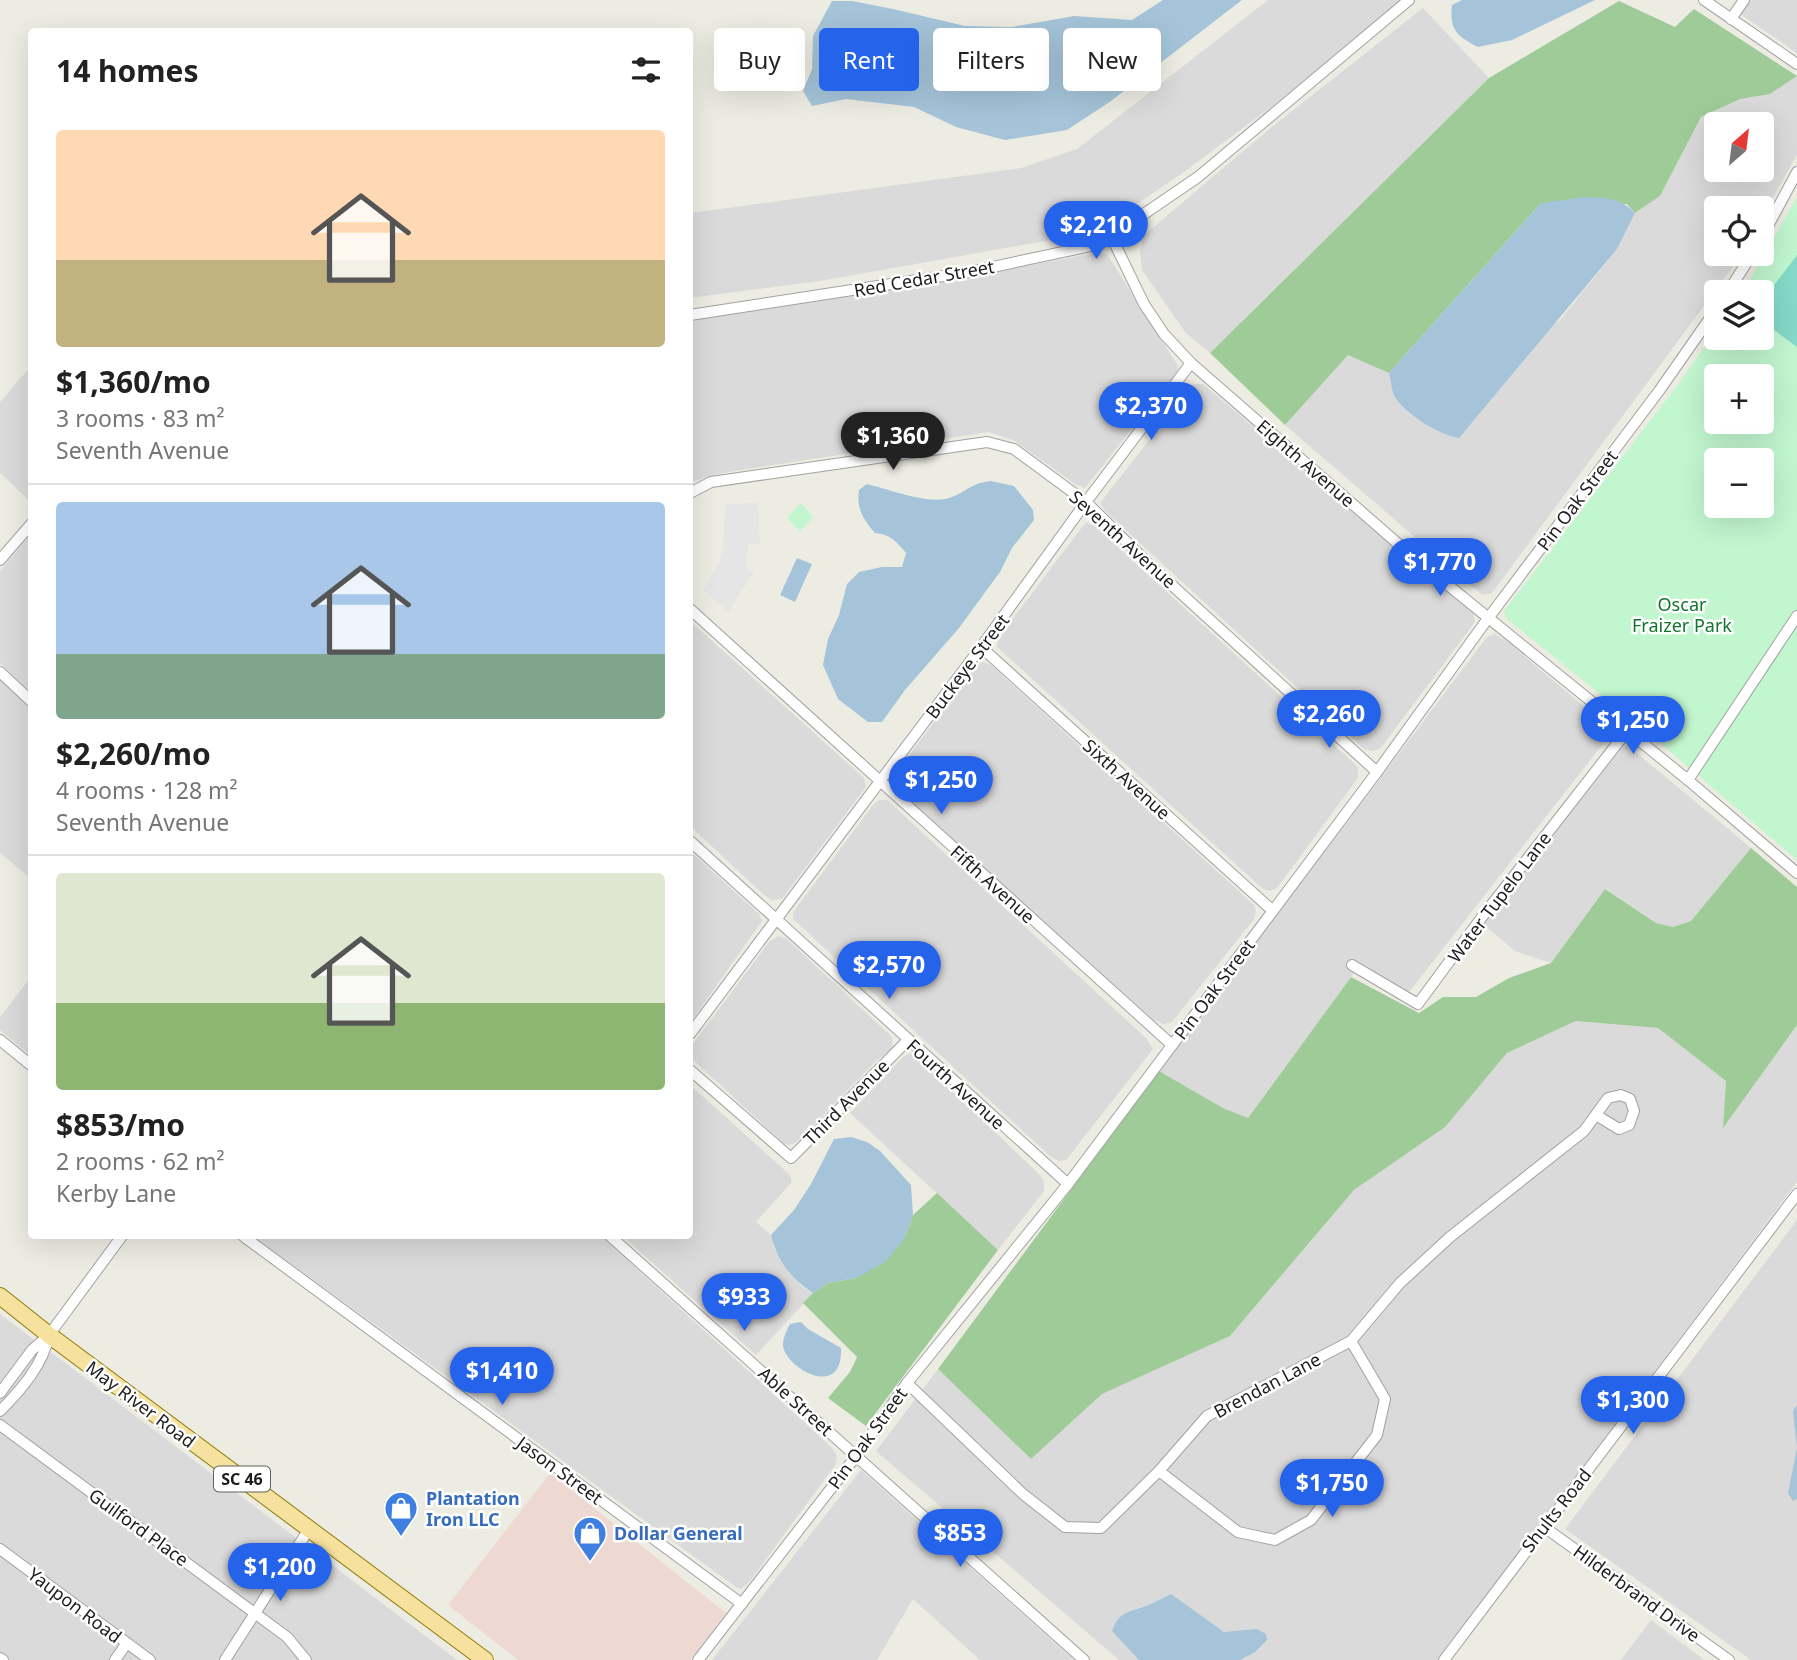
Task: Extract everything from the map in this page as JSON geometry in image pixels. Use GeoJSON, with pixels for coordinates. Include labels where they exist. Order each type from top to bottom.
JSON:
{"type":"FeatureCollection","features":[{"type":"Feature","properties":{"kind":"main road","name":"May River Road"},"geometry":{"type":"LineString","coordinates":[[0,1296],[485,1660]]}},
{"type":"Feature","properties":{"kind":"street","name":"Red Cedar Street"},"geometry":{"type":"LineString","coordinates":[[693,315],[969,272],[1100,244],[1198,177],[1409,0]]}},
{"type":"Feature","properties":{"kind":"street"},"geometry":{"type":"LineString","coordinates":[[1704,0],[1797,64]]}},
{"type":"Feature","properties":{"kind":"street"},"geometry":{"type":"LineString","coordinates":[[1731,19],[1744,0]]}},
{"type":"Feature","properties":{"kind":"street"},"geometry":{"type":"LineString","coordinates":[[1774,215],[1797,172]]}},
{"type":"Feature","properties":{"kind":"street","name":"Eighth Avenue"},"geometry":{"type":"LineString","coordinates":[[1111,236],[1144,304],[1164,334],[1191,363],[1411,555],[1688,780],[1797,873]]}},
{"type":"Feature","properties":{"kind":"street","name":"Pin Oak Street"},"geometry":{"type":"LineString","coordinates":[[698,1660],[856,1455],[907,1383],[1068,1184],[1660,391],[1704,328]]}},
{"type":"Feature","properties":{"kind":"street","name":"Buckeye Street"},"geometry":{"type":"LineString","coordinates":[[693,1030],[1191,363]]}},
{"type":"Feature","properties":{"kind":"street","name":"Seventh Avenue"},"geometry":{"type":"LineString","coordinates":[[693,492],[711,482],[987,442],[1014,449],[1086,502],[1152,567],[1377,772]]}},
{"type":"Feature","properties":{"kind":"street"},"geometry":{"type":"LineString","coordinates":[[0,560],[28,528]]}},
{"type":"Feature","properties":{"kind":"street","name":"Fifth Avenue"},"geometry":{"type":"LineString","coordinates":[[693,612],[1172,1045]]}},
{"type":"Feature","properties":{"kind":"street"},"geometry":{"type":"LineString","coordinates":[[1688,780],[1797,616]]}},
{"type":"Feature","properties":{"kind":"street","name":"Sixth Avenue"},"geometry":{"type":"LineString","coordinates":[[981,647],[1273,911]]}},
{"type":"Feature","properties":{"kind":"street"},"geometry":{"type":"LineString","coordinates":[[0,672],[28,698]]}},
{"type":"Feature","properties":{"kind":"street","name":"Water Tupelo Lane"},"geometry":{"type":"LineString","coordinates":[[1352,965],[1418,1004],[1499,895],[1628,731]]}},
{"type":"Feature","properties":{"kind":"street","name":"Fourth Avenue"},"geometry":{"type":"LineString","coordinates":[[693,844],[1068,1184]]}},
{"type":"Feature","properties":{"kind":"street"},"geometry":{"type":"LineString","coordinates":[[0,1040],[28,1063]]}},
{"type":"Feature","properties":{"kind":"street","name":"Third Avenue"},"geometry":{"type":"LineString","coordinates":[[693,1073],[791,1158],[908,1040]]}},
{"type":"Feature","properties":{"kind":"street","name":"Brendan Lane"},"geometry":{"type":"LineString","coordinates":[[907,1383],[1023,1494],[1065,1527],[1101,1528],[1159,1471],[1207,1416],[1351,1341],[1400,1283],[1440,1246],[1584,1131],[1596,1115]]}},
{"type":"Feature","properties":{"kind":"street","name":"Shults Road"},"geometry":{"type":"LineString","coordinates":[[1444,1660],[1797,1194]]}},
{"type":"Feature","properties":{"kind":"street"},"geometry":{"type":"LineString","coordinates":[[0,1393],[32,1350],[50,1335],[120,1239]]}},
{"type":"Feature","properties":{"kind":"street","name":"Jason Street"},"geometry":{"type":"LineString","coordinates":[[247,1239],[742,1604]]}},
{"type":"Feature","properties":{"kind":"street","name":"Able Street"},"geometry":{"type":"LineString","coordinates":[[613,1239],[1084,1660]]}},
{"type":"Feature","properties":{"kind":"street"},"geometry":{"type":"LineString","coordinates":[[0,1411],[45,1354],[50,1335]]}},
{"type":"Feature","properties":{"kind":"street"},"geometry":{"type":"LineString","coordinates":[[1159,1471],[1238,1531],[1275,1540],[1311,1521],[1377,1435],[1385,1399],[1351,1341]]}},
{"type":"Feature","properties":{"kind":"street","name":"Guilford Place"},"geometry":{"type":"LineString","coordinates":[[0,1425],[287,1637],[306,1660]]}},
{"type":"Feature","properties":{"kind":"street","name":"Hilderbrand Drive"},"geometry":{"type":"LineString","coordinates":[[1544,1527],[1729,1660]]}},
{"type":"Feature","properties":{"kind":"street"},"geometry":{"type":"LineString","coordinates":[[225,1660],[309,1529]]}},
{"type":"Feature","properties":{"kind":"street","name":"Yaupon Road"},"geometry":{"type":"LineString","coordinates":[[0,1549],[150,1660]]}},
{"type":"Feature","properties":{"kind":"street"},"geometry":{"type":"LineString","coordinates":[[115,1660],[127,1643]]}},
{"type":"Feature","properties":{"kind":"shaded area"},"geometry":{"type":"Polygon","coordinates":[[[1163,0],[1242,0],[1161,62],[1161,28],[1063,28],[1063,91],[1124,91],[1067,130],[1005,140],[956,127],[914,107],[846,99],[812,106],[803,91],[812,69],[813,36],[832,1],[852,1],[965,26],[1012,27],[1074,16],[1132,20],[1163,0]]]}},
{"type":"Feature","properties":{"kind":"shaded area"},"geometry":{"type":"Polygon","coordinates":[[[1268,0],[1414,0],[1184,172],[1096,232],[820,281],[693,298],[693,213],[1021,168],[1077,149],[1151,91],[1161,91],[1161,83],[1268,0]]]}},
{"type":"Feature","properties":{"kind":"shaded area"},"geometry":{"type":"Polygon","coordinates":[[[1462,0],[1595,0],[1512,40],[1478,47],[1460,35],[1453,26],[1452,5],[1462,0]]]}},
{"type":"Feature","properties":{"kind":"shaded area"},"geometry":{"type":"Polygon","coordinates":[[[1750,0],[1797,0],[1797,53],[1740,14],[1750,0]]]}},
{"type":"Feature","properties":{"kind":"shaded area"},"geometry":{"type":"Polygon","coordinates":[[[1423,8],[1489,78],[1210,353],[1185,332],[1142,270],[1140,250],[1143,236],[1273,126],[1423,8]]]}},
{"type":"Feature","properties":{"kind":"shaded area"},"geometry":{"type":"Polygon","coordinates":[[[1797,76],[1797,155],[1774,196],[1704,196],[1704,266],[1733,266],[1723,280],[1704,280],[1704,306],[1492,593],[1483,595],[1474,588],[1285,425],[1348,354],[1389,373],[1396,400],[1559,321],[1617,249],[1635,213],[1660,196],[1701,117],[1704,116],[1704,182],[1774,182],[1774,112],[1712,112],[1740,99],[1770,94],[1797,76]]]}},
{"type":"Feature","properties":{"kind":"shaded area"},"geometry":{"type":"Polygon","coordinates":[[[1585,197],[1618,201],[1635,213],[1617,249],[1459,438],[1434,429],[1409,412],[1395,397],[1389,373],[1541,203],[1585,197]]]}},
{"type":"Feature","properties":{"kind":"shaded area"},"geometry":{"type":"Polygon","coordinates":[[[1098,253],[1107,254],[1178,366],[1177,372],[1085,488],[1075,484],[1013,440],[989,432],[722,473],[693,481],[693,320],[851,296],[1098,253]]]}},
{"type":"Feature","properties":{"kind":"shaded area"},"geometry":{"type":"Polygon","coordinates":[[[1797,255],[1797,347],[1774,330],[1774,285],[1797,255]]]}},
{"type":"Feature","properties":{"kind":"shaded area"},"geometry":{"type":"Polygon","coordinates":[[[28,369],[28,499],[0,473],[0,402],[28,369]]]}},
{"type":"Feature","properties":{"kind":"shaded area"},"geometry":{"type":"Polygon","coordinates":[[[1193,384],[1203,384],[1473,613],[1475,621],[1469,630],[1380,749],[1364,749],[1105,511],[1100,503],[1193,384]]]}},
{"type":"Feature","properties":{"kind":"shaded area"},"geometry":{"type":"Polygon","coordinates":[[[991,481],[1014,486],[1033,510],[1034,520],[959,628],[905,690],[882,722],[868,722],[838,699],[823,665],[828,639],[839,615],[847,584],[859,572],[882,567],[902,567],[906,553],[893,539],[875,533],[867,523],[861,513],[859,490],[867,484],[937,500],[952,497],[977,484],[991,481]]]}},
{"type":"Feature","properties":{"kind":"shaded area"},"geometry":{"type":"Polygon","coordinates":[[[758,502],[760,545],[749,543],[745,566],[754,572],[728,612],[703,590],[717,567],[723,549],[725,505],[758,502]]]}},
{"type":"Feature","properties":{"kind":"shaded area"},"geometry":{"type":"Polygon","coordinates":[[[1086,522],[1096,527],[1358,767],[1358,778],[1277,888],[1270,891],[1263,889],[997,647],[998,638],[1086,522]]]}},
{"type":"Feature","properties":{"kind":"shaded area"},"geometry":{"type":"Polygon","coordinates":[[[28,538],[28,689],[0,663],[0,571],[28,538]]]}},
{"type":"Feature","properties":{"kind":"shaded area"},"geometry":{"type":"Polygon","coordinates":[[[797,558],[812,564],[795,602],[780,595],[797,558]]]}},
{"type":"Feature","properties":{"kind":"shaded area"},"geometry":{"type":"Polygon","coordinates":[[[693,624],[864,778],[866,787],[782,899],[772,900],[693,829],[693,624]]]}},
{"type":"Feature","properties":{"kind":"shaded area"},"geometry":{"type":"Polygon","coordinates":[[[1495,634],[1613,731],[1409,992],[1361,963],[1248,1118],[1223,1108],[1159,1071],[1487,637],[1495,634]]]}},
{"type":"Feature","properties":{"kind":"shaded area"},"geometry":{"type":"Polygon","coordinates":[[[982,662],[991,665],[1254,905],[1254,919],[1171,1023],[1163,1024],[1153,1019],[894,783],[895,774],[976,666],[982,662]]]}},
{"type":"Feature","properties":{"kind":"shaded area"},"geometry":{"type":"Polygon","coordinates":[[[0,680],[28,706],[28,876],[0,853],[0,680]]]}},
{"type":"Feature","properties":{"kind":"shaded area"},"geometry":{"type":"Polygon","coordinates":[[[1627,745],[1751,848],[1691,921],[1673,927],[1656,923],[1605,889],[1551,963],[1515,951],[1483,924],[1620,750],[1627,745]]]}},
{"type":"Feature","properties":{"kind":"shaded area"},"geometry":{"type":"Polygon","coordinates":[[[879,800],[887,800],[1147,1039],[1153,1049],[1066,1160],[1059,1161],[1051,1157],[793,919],[794,911],[879,800]]]}},
{"type":"Feature","properties":{"kind":"shaded area"},"geometry":{"type":"Polygon","coordinates":[[[693,854],[759,914],[762,921],[693,1019],[693,854]]]}},
{"type":"Feature","properties":{"kind":"shaded area"},"geometry":{"type":"Polygon","coordinates":[[[778,936],[786,938],[892,1037],[893,1048],[877,1060],[797,1142],[790,1145],[784,1144],[693,1060],[693,1044],[769,942],[778,936]]]}},
{"type":"Feature","properties":{"kind":"shaded area"},"geometry":{"type":"Polygon","coordinates":[[[28,981],[28,1053],[0,1030],[0,1017],[28,981]]]}},
{"type":"Feature","properties":{"kind":"shaded area"},"geometry":{"type":"Polygon","coordinates":[[[1576,1021],[1658,1028],[1726,1081],[1724,1126],[1797,1025],[1797,1182],[1438,1660],[1119,1660],[876,1451],[938,1369],[1031,1459],[1102,1394],[1230,1336],[1354,1190],[1444,1127],[1507,1053],[1576,1021]]]}},
{"type":"Feature","properties":{"kind":"shaded area"},"geometry":{"type":"Polygon","coordinates":[[[909,1053],[1044,1181],[1044,1191],[998,1250],[850,1113],[909,1053]]]}},
{"type":"Feature","properties":{"kind":"shaded area"},"geometry":{"type":"Polygon","coordinates":[[[693,1088],[790,1175],[792,1182],[756,1222],[771,1235],[774,1249],[801,1286],[813,1293],[756,1355],[625,1239],[693,1239],[693,1088]]]}},
{"type":"Feature","properties":{"kind":"shaded area"},"geometry":{"type":"Polygon","coordinates":[[[851,1137],[867,1142],[880,1151],[911,1185],[913,1215],[904,1239],[885,1262],[856,1278],[828,1283],[813,1293],[798,1282],[786,1268],[771,1235],[794,1210],[834,1139],[851,1137]]]}},
{"type":"Feature","properties":{"kind":"shaded area"},"geometry":{"type":"Polygon","coordinates":[[[1797,1220],[1797,1660],[1751,1660],[1565,1529],[1797,1220]]]}},
{"type":"Feature","properties":{"kind":"shaded area"},"geometry":{"type":"Polygon","coordinates":[[[257,1239],[604,1239],[837,1455],[836,1464],[750,1581],[741,1589],[257,1239]]]}},
{"type":"Feature","properties":{"kind":"shaded area"},"geometry":{"type":"Polygon","coordinates":[[[0,1314],[100,1389],[457,1660],[0,1660],[0,1314]]]}},
{"type":"Feature","properties":{"kind":"shaded area"},"geometry":{"type":"Polygon","coordinates":[[[801,1322],[841,1348],[839,1364],[833,1373],[824,1377],[813,1375],[802,1370],[786,1354],[783,1342],[790,1324],[801,1322]]]}},
{"type":"Feature","properties":{"kind":"shaded area"},"geometry":{"type":"Polygon","coordinates":[[[1797,1405],[1797,1448],[1793,1411],[1797,1405]]]}},
{"type":"Feature","properties":{"kind":"shaded area"},"geometry":{"type":"Polygon","coordinates":[[[1797,1448],[1797,1499],[1793,1501],[1788,1493],[1797,1448]]]}},
{"type":"Feature","properties":{"kind":"shaded area"},"geometry":{"type":"Polygon","coordinates":[[[861,1470],[1074,1660],[980,1660],[913,1599],[877,1660],[712,1660],[861,1470]]]}},
{"type":"Feature","properties":{"kind":"shaded area"},"geometry":{"type":"Polygon","coordinates":[[[550,1473],[726,1613],[690,1660],[518,1660],[448,1605],[550,1473]]]}},
{"type":"Feature","properties":{"kind":"shaded area"},"geometry":{"type":"Polygon","coordinates":[[[1171,1594],[1224,1632],[1257,1629],[1266,1634],[1267,1640],[1255,1652],[1240,1660],[1139,1660],[1112,1631],[1114,1625],[1126,1613],[1171,1594]]]}},
{"type":"Feature","properties":{"kind":"shaded area"},"geometry":{"type":"Polygon","coordinates":[[[1651,1620],[1699,1656],[1704,1660],[1621,1660],[1651,1620]]]}},
{"type":"Feature","properties":{"kind":"green space"},"geometry":{"type":"Polygon","coordinates":[[[1619,1],[1675,27],[1694,9],[1797,76],[1770,94],[1740,99],[1712,112],[1704,112],[1660,196],[1635,213],[1627,204],[1541,203],[1389,373],[1348,355],[1285,425],[1210,353],[1489,78],[1619,1]]]}},
{"type":"Feature","properties":{"kind":"green space","name":"Oscar Fraizer Park"},"geometry":{"type":"Polygon","coordinates":[[[1797,197],[1797,860],[1646,731],[1507,619],[1504,611],[1704,347],[1704,350],[1774,350],[1774,280],[1750,280],[1758,266],[1774,266],[1774,237],[1797,197]]]}},
{"type":"Feature","properties":{"kind":"green space"},"geometry":{"type":"Polygon","coordinates":[[[801,503],[813,517],[800,532],[787,518],[801,503]]]}},
{"type":"Feature","properties":{"kind":"green space"},"geometry":{"type":"Polygon","coordinates":[[[1751,848],[1797,887],[1797,1025],[1723,1128],[1726,1081],[1658,1028],[1576,1021],[1507,1053],[1445,1127],[1354,1190],[1230,1336],[1102,1394],[1031,1459],[938,1369],[1159,1071],[1223,1108],[1248,1118],[1351,977],[1419,1013],[1443,997],[1476,997],[1509,978],[1551,963],[1605,889],[1656,923],[1673,927],[1691,921],[1751,848]]]}},
{"type":"Feature","properties":{"kind":"green space"},"geometry":{"type":"Polygon","coordinates":[[[937,1193],[998,1250],[866,1426],[828,1398],[850,1372],[857,1357],[803,1303],[828,1283],[856,1278],[904,1239],[913,1215],[937,1193]]]}},
{"type":"Feature","properties":{"kind":"place","name":"Plantation Iron LLC"},"geometry":{"type":"Point","coordinates":[401,1538]}},
{"type":"Feature","properties":{"kind":"place","name":"Dollar General"},"geometry":{"type":"Point","coordinates":[590,1563]}}]}
